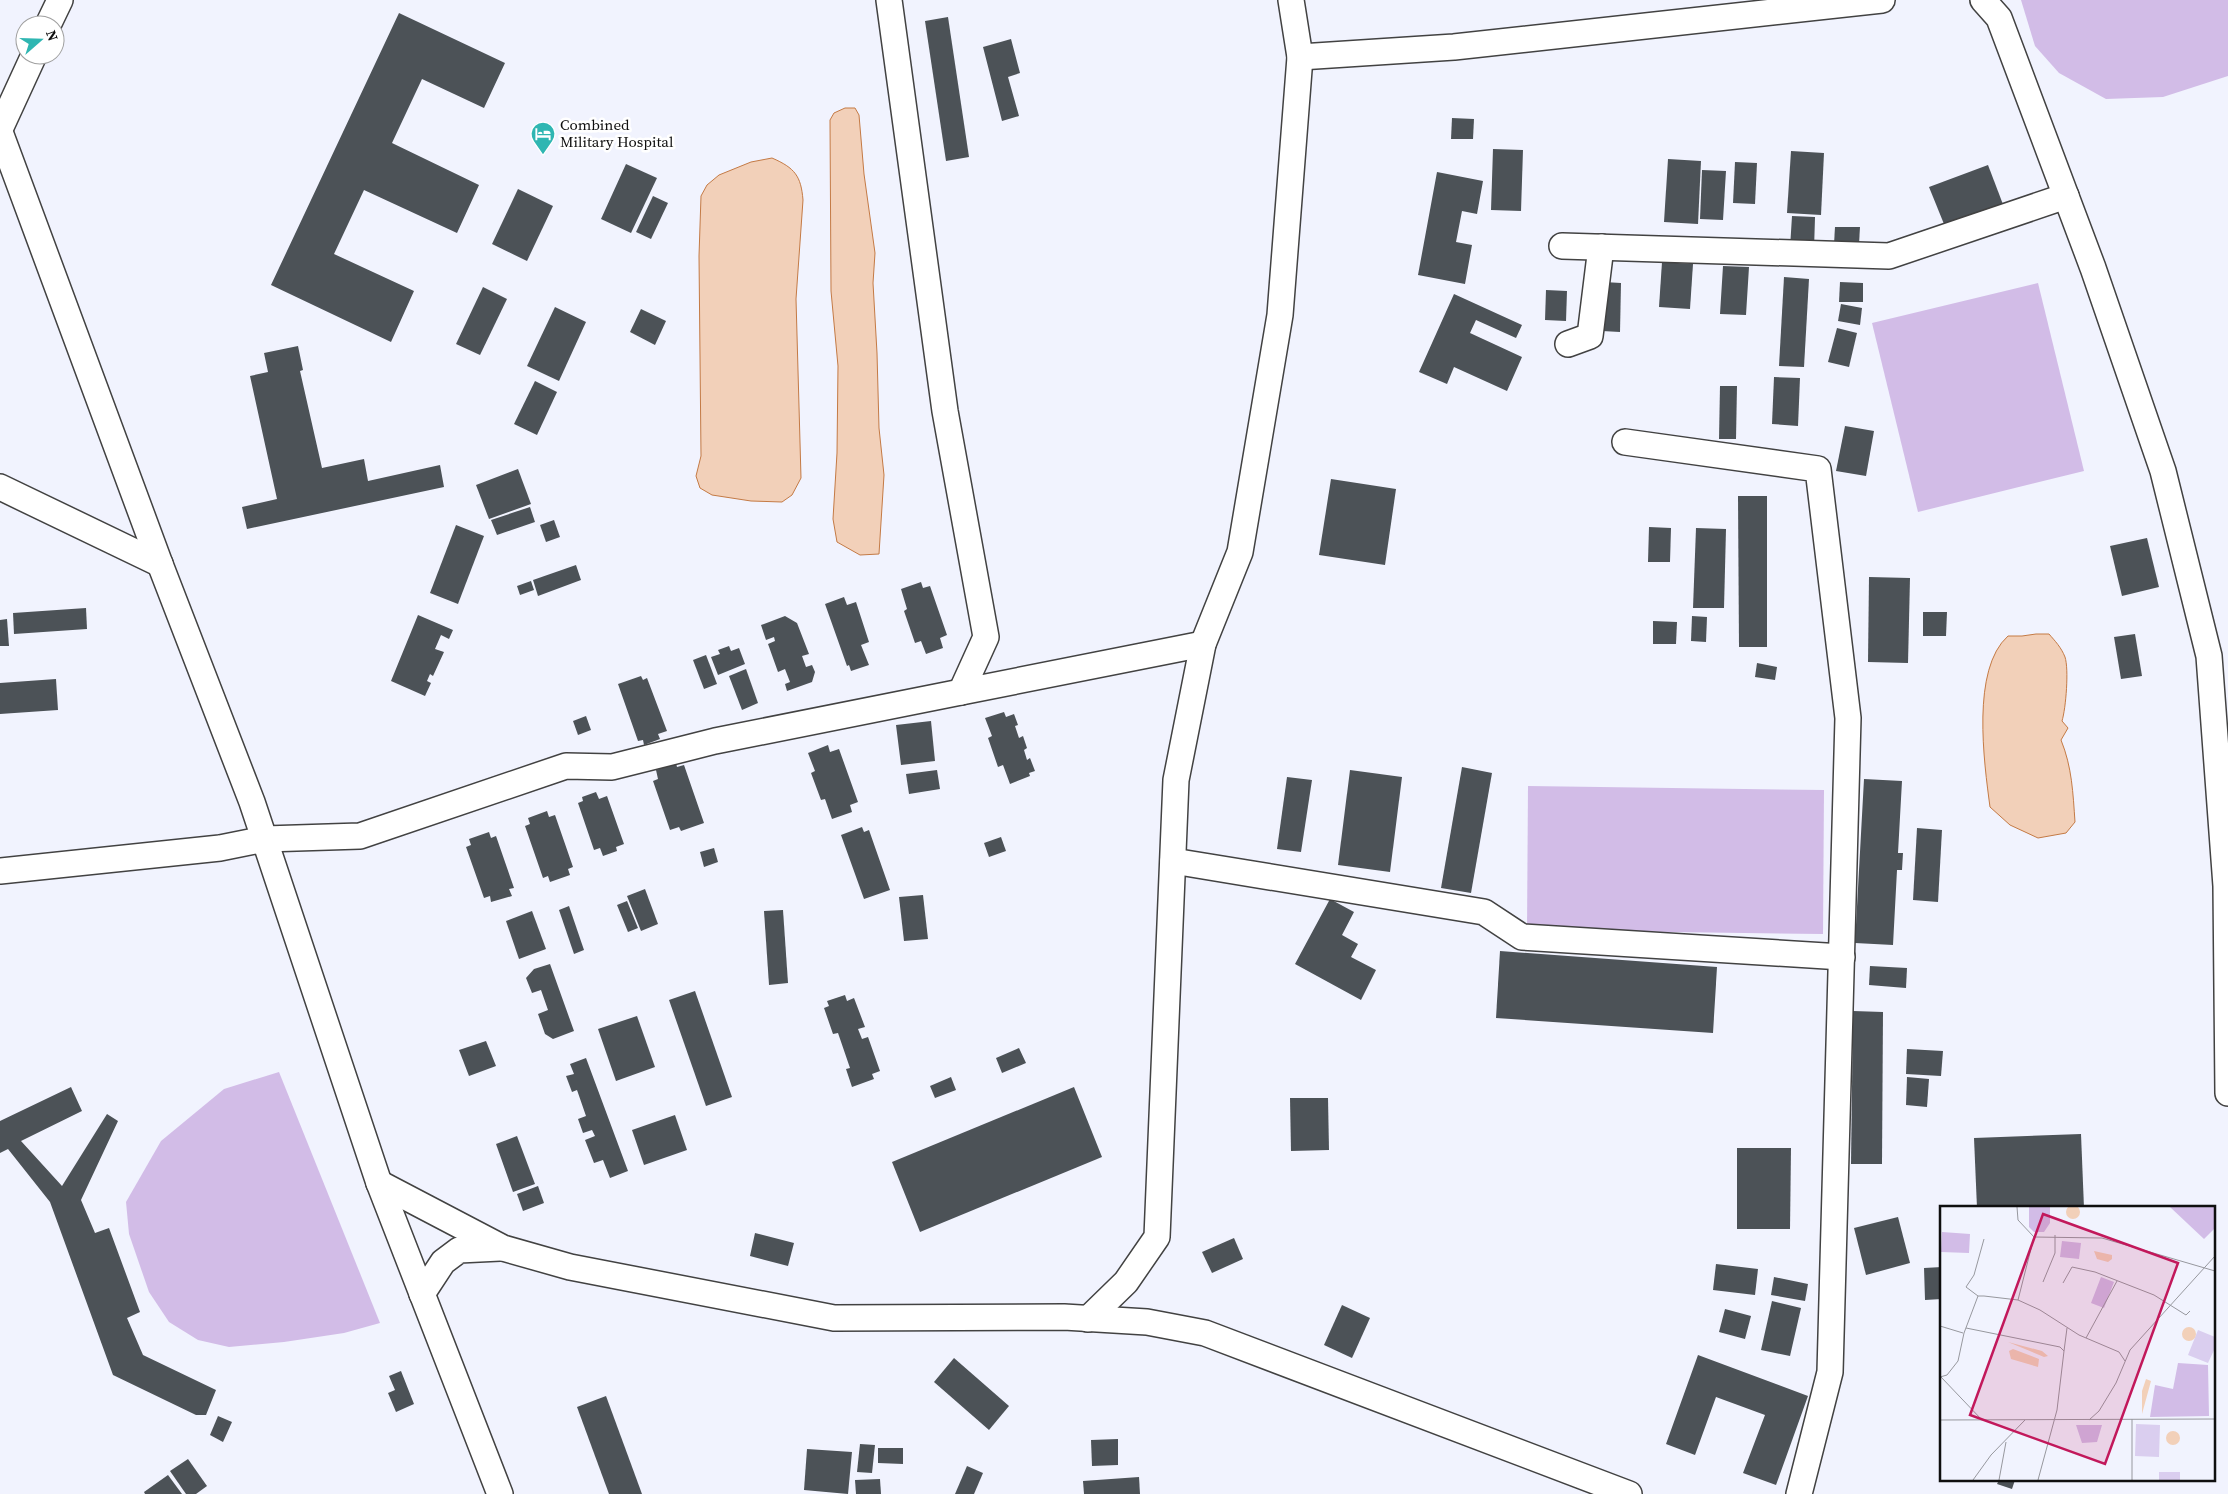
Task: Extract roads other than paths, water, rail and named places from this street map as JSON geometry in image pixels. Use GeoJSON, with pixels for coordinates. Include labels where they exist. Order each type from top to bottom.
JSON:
{"type":"FeatureCollection","features":[{"type":"Feature","properties":{"kind":"street"},"geometry":{"type":"LineString","coordinates":[[53,15],[60,0]]}},
{"type":"Feature","properties":{"kind":"street"},"geometry":{"type":"LineString","coordinates":[[889,0],[945,411],[986,637],[961,692]]}},
{"type":"Feature","properties":{"kind":"street"},"geometry":{"type":"LineString","coordinates":[[1088,1319],[1126,1282],[1157,1237],[1176,780],[1204,644],[1240,552],[1280,315],[1300,57],[1291,0]]}},
{"type":"Feature","properties":{"kind":"street"},"geometry":{"type":"LineString","coordinates":[[1300,57],[1454,47],[1716,9],[1882,0]]}},
{"type":"Feature","properties":{"kind":"street"},"geometry":{"type":"LineString","coordinates":[[1983,0],[1999,18],[2066,196],[2163,471],[2209,656],[2226,886],[2228,1093]]}},
{"type":"Feature","properties":{"kind":"street"},"geometry":{"type":"LineString","coordinates":[[29,65],[0,130],[160,564],[265,839],[379,1183],[500,1494]]}},
{"type":"Feature","properties":{"kind":"street"},"geometry":{"type":"LineString","coordinates":[[1562,246],[1889,256],[2066,196]]}},
{"type":"Feature","properties":{"kind":"street"},"geometry":{"type":"LineString","coordinates":[[1568,344],[1590,336],[1601,247]]}},
{"type":"Feature","properties":{"kind":"street"},"geometry":{"type":"LineString","coordinates":[[1625,442],[1818,469],[1848,718],[1830,1372],[1799,1494]]}},
{"type":"Feature","properties":{"kind":"street"},"geometry":{"type":"LineString","coordinates":[[0,487],[160,564]]}},
{"type":"Feature","properties":{"kind":"street"},"geometry":{"type":"LineString","coordinates":[[0,871],[220,848],[265,839],[360,836],[566,766],[612,767],[715,741],[1204,644]]}},
{"type":"Feature","properties":{"kind":"street"},"geometry":{"type":"LineString","coordinates":[[1173,861],[1484,912],[1522,937],[1842,957]]}},
{"type":"Feature","properties":{"kind":"street"},"geometry":{"type":"LineString","coordinates":[[379,1183],[503,1248],[570,1267],[834,1318],[1088,1319],[1147,1322],[1205,1333],[1629,1494]]}},
{"type":"Feature","properties":{"kind":"street"},"geometry":{"type":"LineString","coordinates":[[422,1294],[443,1262],[459,1250],[503,1248]]}},
{"type":"Feature","properties":{"kind":"place","name":"Combined Military Hospital"},"geometry":{"type":"Point","coordinates":[543,155]}}]}
